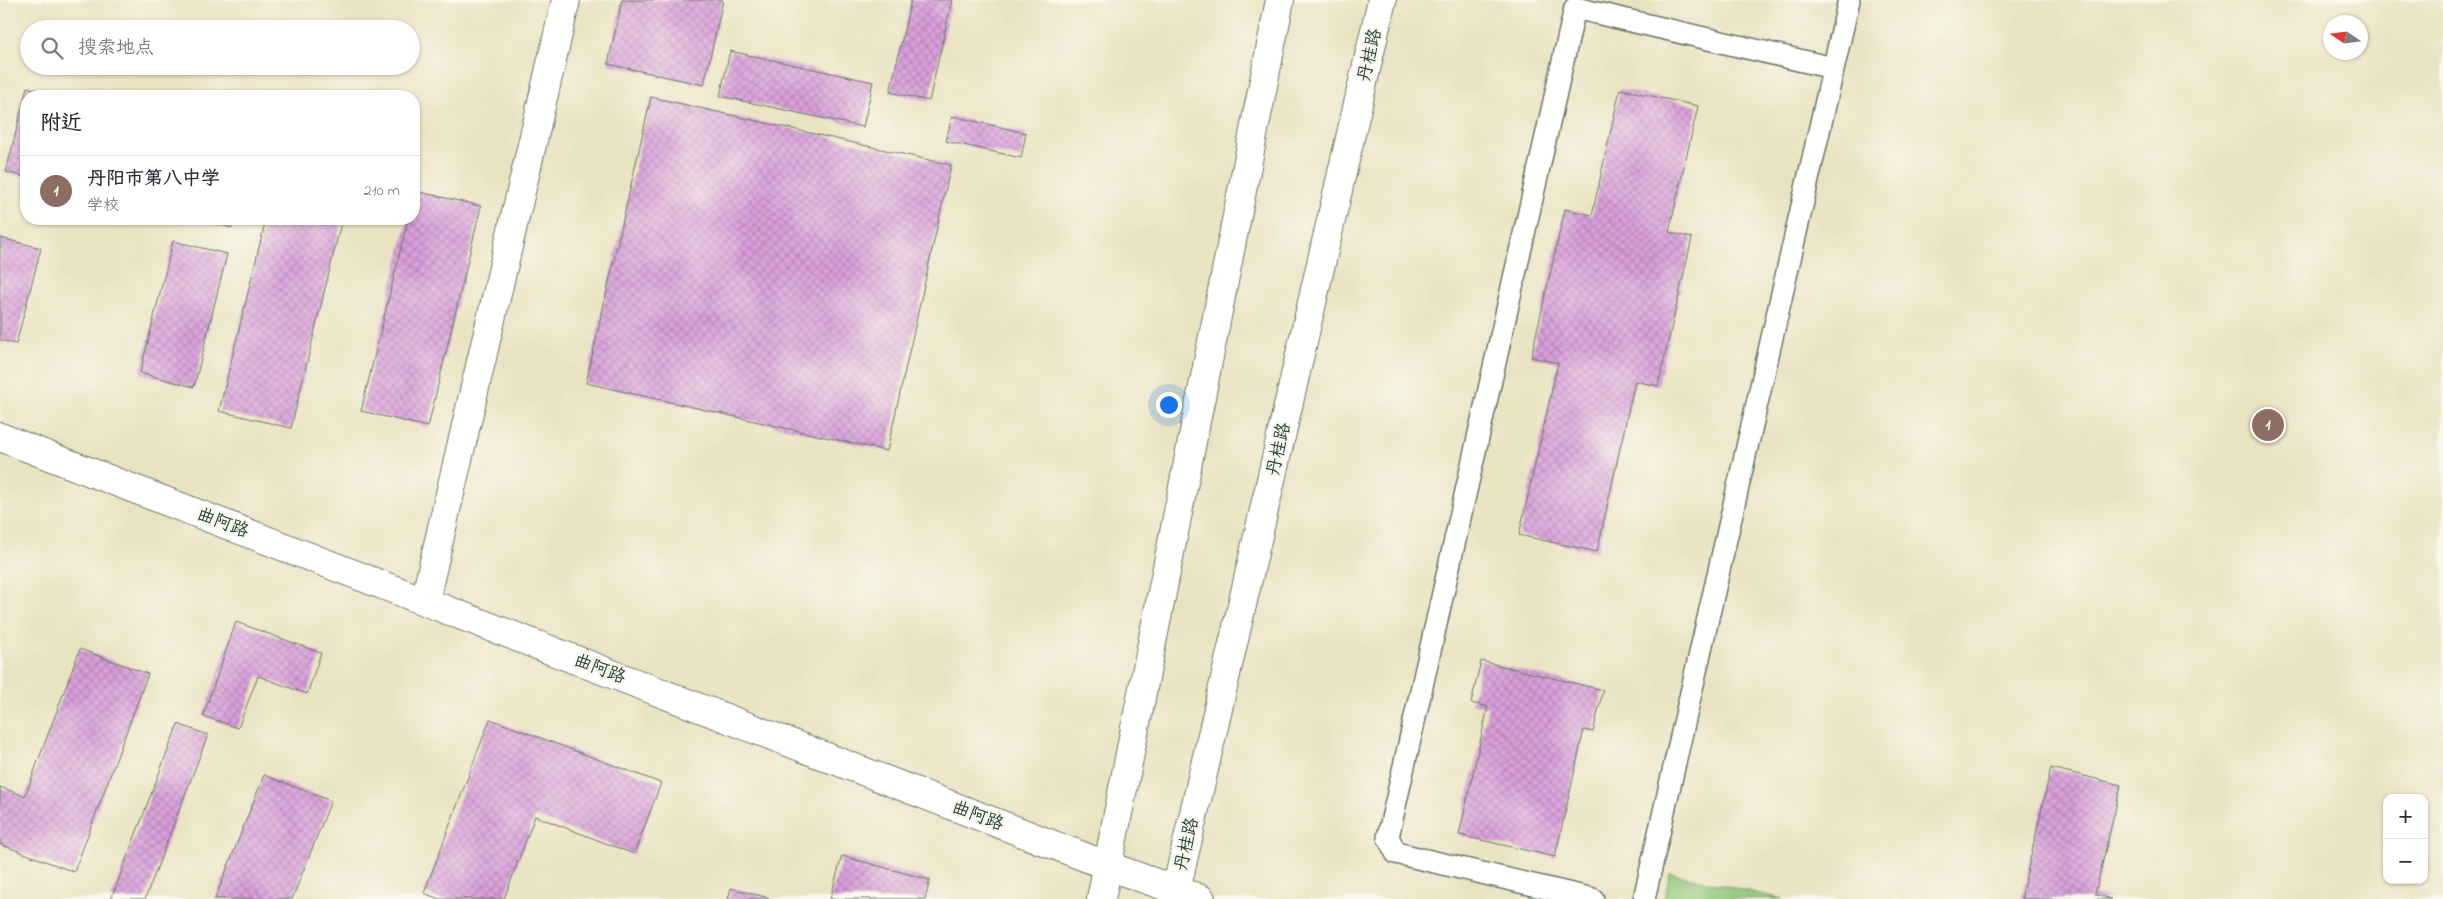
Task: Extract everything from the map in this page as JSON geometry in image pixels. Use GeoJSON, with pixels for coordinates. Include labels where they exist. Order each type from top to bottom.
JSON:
{"type":"FeatureCollection","features":[{"type":"Feature","properties":{"kind":"street"},"geometry":{"type":"LineString","coordinates":[[425,600],[566,0]]}},
{"type":"Feature","properties":{"kind":"street"},"geometry":{"type":"LineString","coordinates":[[1101,899],[1280,0]]}},
{"type":"Feature","properties":{"kind":"street","name":"丹桂路"},"geometry":{"type":"LineString","coordinates":[[1175,894],[1382,0]]}},
{"type":"Feature","properties":{"kind":"street","name":"曲阿路"},"geometry":{"type":"LineString","coordinates":[[0,437],[425,600],[1108,866],[1175,894],[1201,899]]}},
{"type":"Feature","properties":{"kind":"lane"},"geometry":{"type":"LineString","coordinates":[[1644,899],[1849,0]]}},
{"type":"Feature","properties":{"kind":"lane"},"geometry":{"type":"LineString","coordinates":[[1593,899],[1396,854],[1388,837],[1575,8],[1834,68]]}},
{"type":"Feature","properties":{"kind":"green space"},"geometry":{"type":"Polygon","coordinates":[[[1670,873],[1783,899],[1664,899],[1670,873]]]}},
{"type":"Feature","properties":{"kind":"building"},"geometry":{"type":"Polygon","coordinates":[[[622,0],[723,0],[704,85],[608,64],[622,0]]]}},
{"type":"Feature","properties":{"kind":"building"},"geometry":{"type":"Polygon","coordinates":[[[911,0],[952,0],[929,101],[890,92],[911,0]]]}},
{"type":"Feature","properties":{"kind":"building"},"geometry":{"type":"Polygon","coordinates":[[[730,51],[873,82],[863,127],[720,96],[730,51]]]}},
{"type":"Feature","properties":{"kind":"building"},"geometry":{"type":"Polygon","coordinates":[[[27,87],[38,90],[26,90],[27,87]]]}},
{"type":"Feature","properties":{"kind":"building"},"geometry":{"type":"Polygon","coordinates":[[[1620,89],[1698,106],[1669,232],[1692,238],[1658,386],[1635,381],[1597,552],[1519,535],[1558,363],[1531,357],[1565,209],[1592,215],[1620,89]]]}},
{"type":"Feature","properties":{"kind":"building"},"geometry":{"type":"Polygon","coordinates":[[[651,97],[951,165],[887,451],[586,383],[651,97]]]}},
{"type":"Feature","properties":{"kind":"building"},"geometry":{"type":"Polygon","coordinates":[[[20,115],[20,176],[6,172],[20,115]]]}},
{"type":"Feature","properties":{"kind":"building"},"geometry":{"type":"Polygon","coordinates":[[[952,116],[1026,133],[1021,158],[946,141],[952,116]]]}},
{"type":"Feature","properties":{"kind":"building"},"geometry":{"type":"Polygon","coordinates":[[[420,192],[481,206],[428,427],[361,411],[407,225],[420,225],[420,192]]]}},
{"type":"Feature","properties":{"kind":"building"},"geometry":{"type":"Polygon","coordinates":[[[221,225],[233,225],[232,228],[221,225]]]}},
{"type":"Feature","properties":{"kind":"building"},"geometry":{"type":"Polygon","coordinates":[[[265,225],[341,225],[291,428],[219,411],[265,225]]]}},
{"type":"Feature","properties":{"kind":"building"},"geometry":{"type":"Polygon","coordinates":[[[0,238],[41,248],[16,344],[0,340],[0,238]]]}},
{"type":"Feature","properties":{"kind":"building"},"geometry":{"type":"Polygon","coordinates":[[[173,241],[227,254],[194,387],[140,373],[173,241]]]}},
{"type":"Feature","properties":{"kind":"building"},"geometry":{"type":"Polygon","coordinates":[[[236,622],[321,653],[307,694],[258,676],[238,728],[203,716],[236,622]]]}},
{"type":"Feature","properties":{"kind":"building"},"geometry":{"type":"Polygon","coordinates":[[[80,649],[148,674],[74,872],[0,844],[0,787],[25,796],[80,649]]]}},
{"type":"Feature","properties":{"kind":"building"},"geometry":{"type":"Polygon","coordinates":[[[1481,661],[1603,690],[1593,732],[1584,730],[1555,857],[1459,835],[1488,707],[1471,703],[1481,661]]]}},
{"type":"Feature","properties":{"kind":"building"},"geometry":{"type":"Polygon","coordinates":[[[490,719],[661,783],[634,854],[535,816],[504,899],[439,899],[424,893],[490,719]]]}},
{"type":"Feature","properties":{"kind":"building"},"geometry":{"type":"Polygon","coordinates":[[[178,724],[208,735],[145,899],[111,899],[178,724]]]}},
{"type":"Feature","properties":{"kind":"building"},"geometry":{"type":"Polygon","coordinates":[[[2051,768],[2121,785],[2095,894],[2111,899],[2021,899],[2051,768]]]}},
{"type":"Feature","properties":{"kind":"building"},"geometry":{"type":"Polygon","coordinates":[[[264,775],[331,801],[292,899],[215,899],[264,775]]]}},
{"type":"Feature","properties":{"kind":"building"},"geometry":{"type":"Polygon","coordinates":[[[842,856],[930,880],[925,899],[830,899],[842,856]]]}},
{"type":"Feature","properties":{"kind":"building"},"geometry":{"type":"Polygon","coordinates":[[[731,888],[769,898],[769,899],[728,899],[731,888]]]}},
{"type":"Feature","properties":{"kind":"place","name":"丹阳市第八中学"},"geometry":{"type":"Point","coordinates":[2268,425]}}]}
